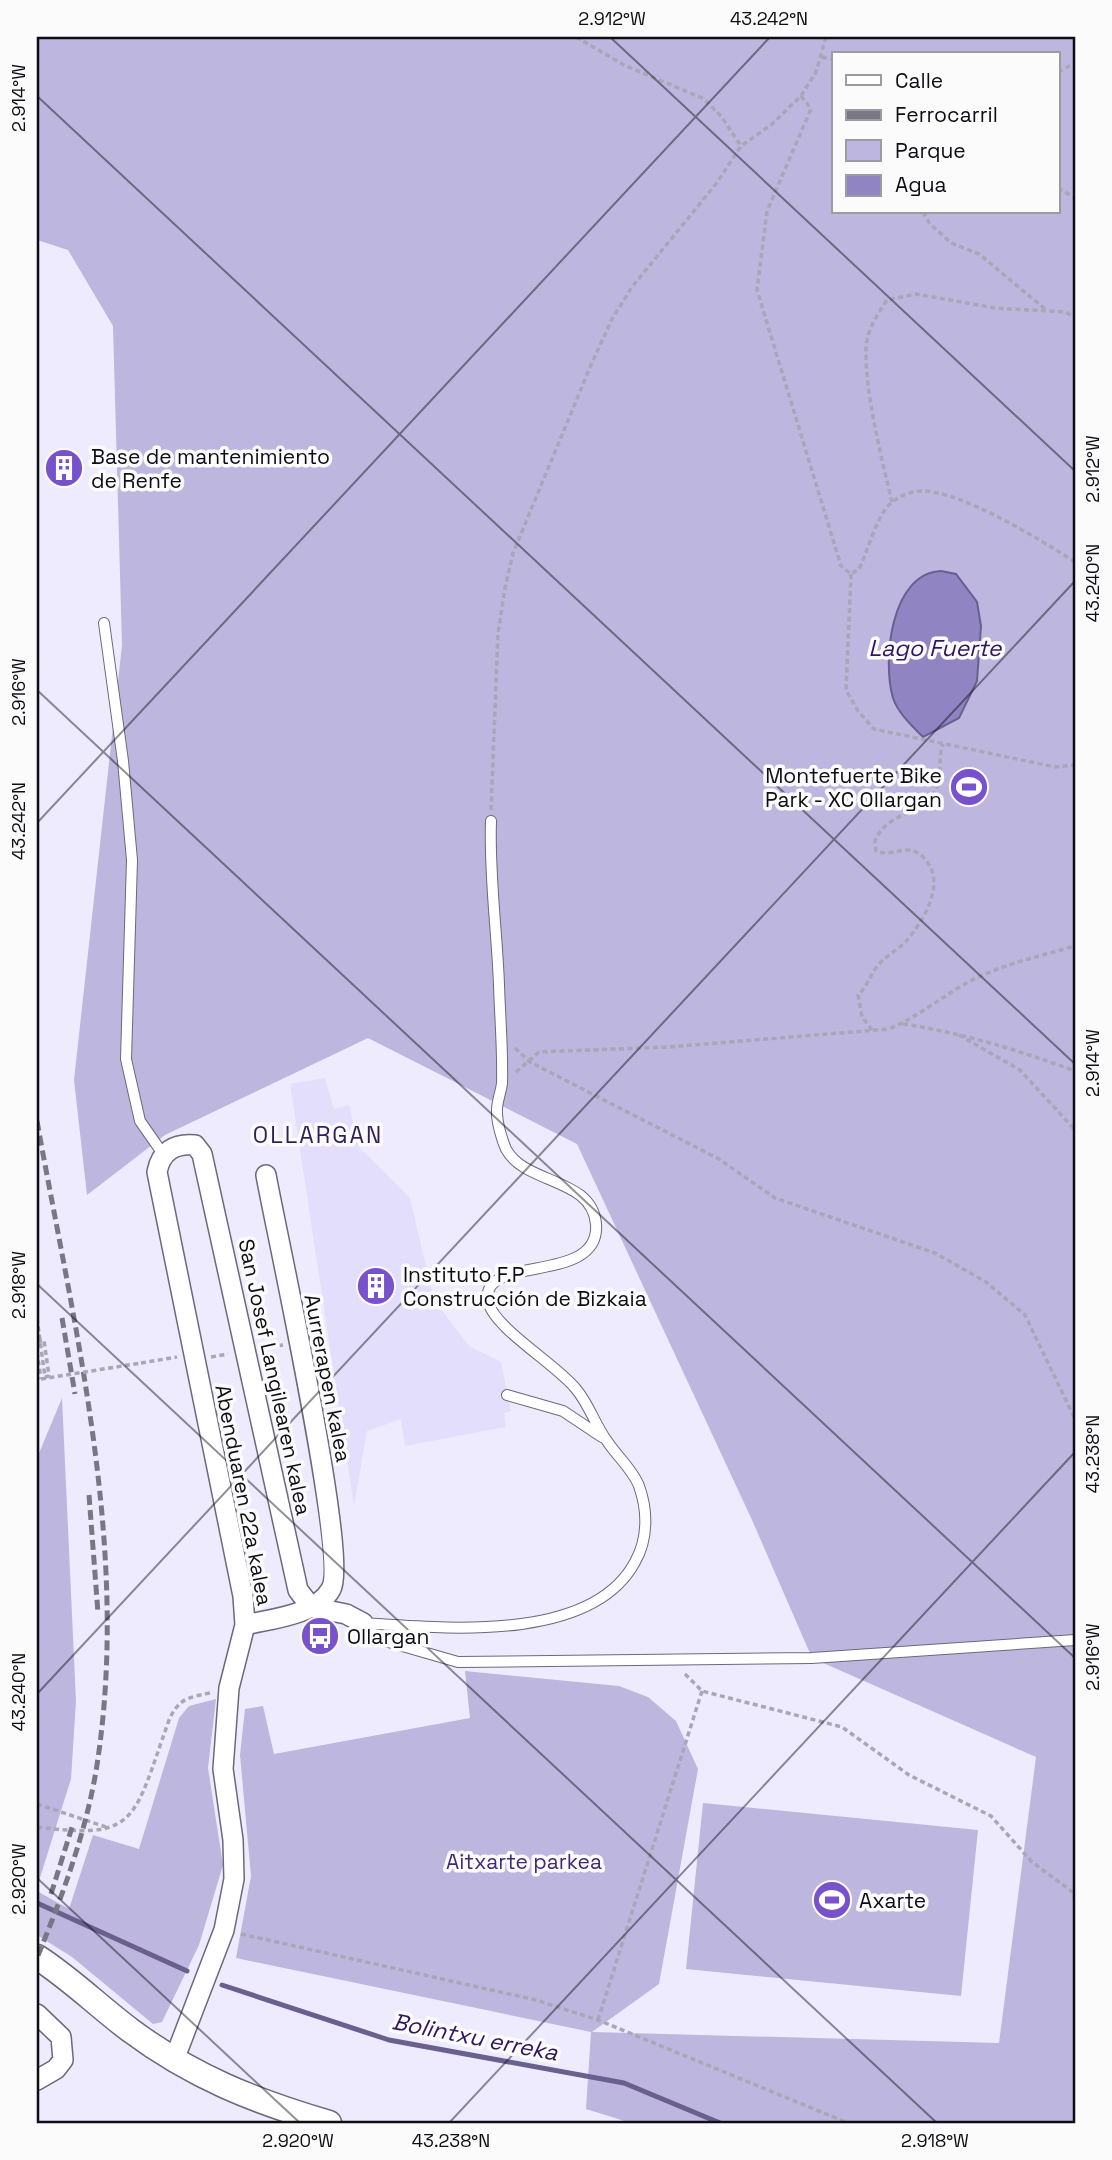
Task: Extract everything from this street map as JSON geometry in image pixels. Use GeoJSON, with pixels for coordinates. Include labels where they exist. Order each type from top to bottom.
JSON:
{"type":"FeatureCollection","features":[{"type":"Feature","properties":{"kind":"street","name":"San Josef Langilearen kalea"},"geometry":{"type":"LineString","coordinates":[[163,1154],[175,1146],[185,1144],[195,1145],[202,1154],[298,1590],[311,1607]]}},
{"type":"Feature","properties":{"kind":"street","name":"Abenduaren 22a kalea"},"geometry":{"type":"LineString","coordinates":[[163,1154],[157,1172],[243,1596],[244,1625],[229,1688],[223,1769],[233,1840],[234,1880],[224,1930],[174,2060]]}},
{"type":"Feature","properties":{"kind":"street","name":"Aurrerapen kalea"},"geometry":{"type":"LineString","coordinates":[[265,1175],[331,1512],[336,1573],[331,1590],[311,1607]]}},
{"type":"Feature","properties":{"kind":"street"},"geometry":{"type":"LineString","coordinates":[[244,1625],[311,1607],[346,1614],[363,1623]]}},
{"type":"Feature","properties":{"kind":"street"},"geometry":{"type":"LineString","coordinates":[[37,1957],[131,2031],[174,2060],[228,2090],[328,2123]]}},
{"type":"Feature","properties":{"kind":"street"},"geometry":{"type":"LineString","coordinates":[[37,2014],[61,2037],[63,2060],[56,2069],[37,2080]]}},
{"type":"Feature","properties":{"kind":"lane"},"geometry":{"type":"LineString","coordinates":[[104,623],[123,761],[132,860],[127,1059],[139,1121],[163,1154]]}},
{"type":"Feature","properties":{"kind":"lane"},"geometry":{"type":"LineString","coordinates":[[363,1623],[516,1626],[568,1613],[621,1584],[642,1549],[646,1525],[639,1483],[605,1439],[576,1389],[499,1320],[489,1304],[489,1288],[494,1281],[507,1274],[549,1267],[581,1255],[593,1242],[596,1225],[592,1208],[580,1194],[528,1170],[507,1150],[496,1112],[502,1085],[497,921],[489,863],[491,821]]}},
{"type":"Feature","properties":{"kind":"lane"},"geometry":{"type":"LineString","coordinates":[[508,1395],[564,1411],[605,1439]]}},
{"type":"Feature","properties":{"kind":"lane"},"geometry":{"type":"LineString","coordinates":[[363,1623],[378,1639],[458,1662],[812,1658],[1075,1640]]}},
{"type":"Feature","properties":{"kind":"path"},"geometry":{"type":"LineString","coordinates":[[576,37],[624,65],[704,99],[721,116],[741,146]]}},
{"type":"Feature","properties":{"kind":"path"},"geometry":{"type":"LineString","coordinates":[[491,821],[497,721],[498,633],[513,554],[612,319],[632,287],[716,184],[741,146],[771,125],[801,96],[822,57],[826,37]]}},
{"type":"Feature","properties":{"kind":"path"},"geometry":{"type":"LineString","coordinates":[[822,57],[832,60]]}},
{"type":"Feature","properties":{"kind":"path"},"geometry":{"type":"LineString","coordinates":[[801,96],[810,109],[767,211],[757,290],[841,566],[851,574]]}},
{"type":"Feature","properties":{"kind":"path"},"geometry":{"type":"LineString","coordinates":[[924,214],[930,224],[951,243],[979,254],[1046,310]]}},
{"type":"Feature","properties":{"kind":"path"},"geometry":{"type":"LineString","coordinates":[[892,502],[880,453],[866,349],[873,323],[887,300],[916,294],[995,308],[1066,312],[1075,318]]}},
{"type":"Feature","properties":{"kind":"path"},"geometry":{"type":"LineString","coordinates":[[851,574],[859,569],[886,507],[902,495],[924,491],[955,499],[1028,533],[1075,562]]}},
{"type":"Feature","properties":{"kind":"path"},"geometry":{"type":"LineString","coordinates":[[851,574],[846,690],[858,711],[874,729],[1055,766],[1075,765]]}},
{"type":"Feature","properties":{"kind":"path"},"geometry":{"type":"LineString","coordinates":[[872,1030],[862,1017],[858,995],[875,969],[908,939],[921,920],[930,903],[935,879],[932,866],[922,856],[905,848],[881,853],[876,851],[875,841],[883,827],[892,819],[933,794],[939,783],[943,744]]}},
{"type":"Feature","properties":{"kind":"path"},"geometry":{"type":"LineString","coordinates":[[1075,946],[1007,965],[964,985],[919,1016],[901,1024],[872,1030],[668,1047],[539,1052],[530,1062],[719,1159],[775,1198],[935,1253],[986,1282],[1025,1315],[1075,1419]]}},
{"type":"Feature","properties":{"kind":"path"},"geometry":{"type":"LineString","coordinates":[[901,1024],[955,1032],[1003,1045],[1075,1071]]}},
{"type":"Feature","properties":{"kind":"path"},"geometry":{"type":"LineString","coordinates":[[955,1032],[1020,1070],[1075,1130]]}},
{"type":"Feature","properties":{"kind":"path"},"geometry":{"type":"LineString","coordinates":[[37,1318],[38,1330],[40,1343],[42,1355],[45,1377],[50,1376],[44,1340],[37,1342]]}},
{"type":"Feature","properties":{"kind":"path"},"geometry":{"type":"LineString","coordinates":[[37,1352],[41,1379],[182,1357],[183,1362],[196,1359]]}},
{"type":"Feature","properties":{"kind":"path"},"geometry":{"type":"LineString","coordinates":[[670,1658],[702,1692],[842,1727],[909,1774],[991,1816],[1032,1862],[1074,1893],[1075,1910]]}},
{"type":"Feature","properties":{"kind":"path"},"geometry":{"type":"LineString","coordinates":[[37,1827],[64,1831],[111,1829],[134,1812],[171,1714],[182,1701],[229,1688]]}},
{"type":"Feature","properties":{"kind":"path"},"geometry":{"type":"LineString","coordinates":[[598,2020],[702,1692]]}},
{"type":"Feature","properties":{"kind":"path"},"geometry":{"type":"LineString","coordinates":[[37,1804],[111,1829]]}},
{"type":"Feature","properties":{"kind":"path"},"geometry":{"type":"LineString","coordinates":[[224,1930],[320,1954],[385,1965],[536,2000],[598,2020],[848,2123]]}},
{"type":"Feature","properties":{"kind":"shaded area"},"geometry":{"type":"Polygon","coordinates":[[[325,1078],[334,1109],[349,1105],[359,1147],[410,1198],[434,1300],[469,1346],[501,1362],[511,1411],[504,1413],[506,1427],[405,1446],[401,1419],[367,1431],[354,1506],[290,1084],[325,1078]]]}},
{"type":"Feature","properties":{"kind":"green space","name":"Aitxarte parkea"},"geometry":{"type":"Polygon","coordinates":[[[37,37],[1075,37],[1075,2123],[631,2123],[586,2109],[591,2032],[236,1958],[251,1876],[240,1755],[245,1709],[263,1706],[274,1754],[470,1718],[465,1671],[619,1686],[648,1697],[676,1721],[698,1769],[659,1984],[592,2032],[999,2043],[1036,1757],[812,1658],[752,1520],[577,1144],[368,1038],[165,1135],[87,1195],[74,1080],[122,645],[113,326],[68,250],[37,240],[37,37]]]}},
{"type":"Feature","properties":{"kind":"green space"},"geometry":{"type":"Polygon","coordinates":[[[62,1398],[76,1701],[71,1779],[38,1884],[37,1458],[62,1398]]]}},
{"type":"Feature","properties":{"kind":"green space"},"geometry":{"type":"Polygon","coordinates":[[[216,1699],[208,1768],[223,1865],[199,1945],[162,2022],[153,2024],[72,1957],[37,1935],[37,1891],[69,1909],[93,1835],[139,1849],[179,1718],[189,1706],[216,1699]]]}},
{"type":"Feature","properties":{"kind":"green space","name":"Axarte"},"geometry":{"type":"Polygon","coordinates":[[[703,1803],[978,1830],[961,1996],[686,1969],[703,1803]]]}},
{"type":"Feature","properties":{"kind":"water","name":"Lago Fuerte"},"geometry":{"type":"Polygon","coordinates":[[[941,571],[956,574],[977,602],[981,626],[977,681],[959,718],[923,737],[895,704],[890,682],[890,642],[901,602],[911,586],[924,575],[941,571]]]}},
{"type":"Feature","properties":{"kind":"waterway"},"geometry":{"type":"LineString","coordinates":[[37,1903],[187,1971]]}},
{"type":"Feature","properties":{"kind":"waterway","name":"Bolintxu erreka"},"geometry":{"type":"LineString","coordinates":[[222,1985],[389,2040],[624,2083],[720,2123]]}},
{"type":"Feature","properties":{"kind":"railway"},"geometry":{"type":"LineString","coordinates":[[37,1121],[81,1355],[93,1434],[107,1593],[106,1672],[95,1778],[75,1856],[37,1958]]}},
{"type":"Feature","properties":{"kind":"railway"},"geometry":{"type":"LineString","coordinates":[[62,1318],[75,1394]]}},
{"type":"Feature","properties":{"kind":"railway"},"geometry":{"type":"LineString","coordinates":[[89,1495],[98,1613]]}},
{"type":"Feature","properties":{"kind":"railway"},"geometry":{"type":"LineString","coordinates":[[51,1894],[73,1824]]}},
{"type":"Feature","properties":{"kind":"place","name":"Base de mantenimiento de Renfe"},"geometry":{"type":"Point","coordinates":[64,468]}},
{"type":"Feature","properties":{"kind":"place","name":"Montefuerte Bike Park - XC Ollargan"},"geometry":{"type":"Point","coordinates":[969,787]}},
{"type":"Feature","properties":{"kind":"place","name":"Instituto F.P Construcción de Bizkaia"},"geometry":{"type":"Point","coordinates":[376,1286]}},
{"type":"Feature","properties":{"kind":"place","name":"Ollargan"},"geometry":{"type":"Point","coordinates":[320,1636]}},
{"type":"Feature","properties":{"kind":"place","name":"Axarte"},"geometry":{"type":"Point","coordinates":[832,1900]}},
{"type":"Feature","properties":{"kind":"district","name":"OLLARGAN"},"geometry":{"type":"Point","coordinates":[318,1135]}}]}
